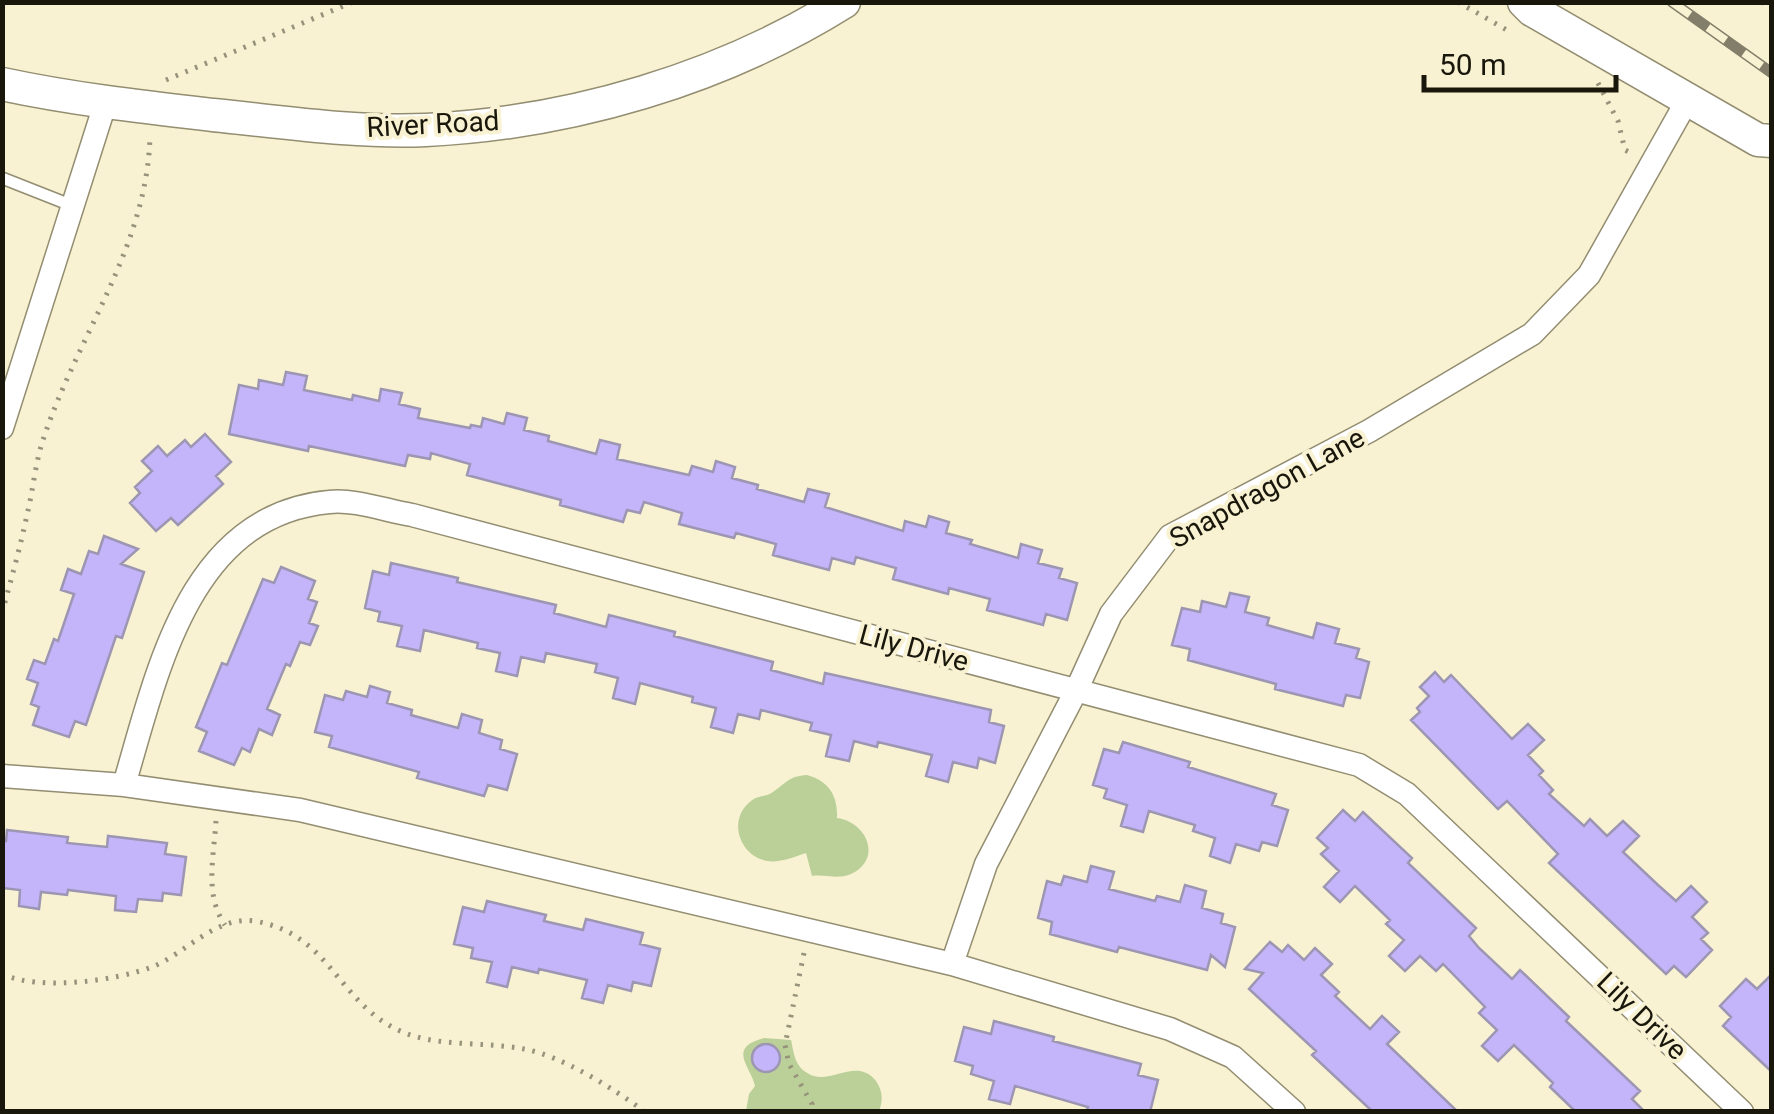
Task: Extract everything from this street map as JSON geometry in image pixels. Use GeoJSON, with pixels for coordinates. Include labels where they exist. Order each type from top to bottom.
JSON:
{"type":"FeatureCollection","features":[{"type":"Feature","properties":{"kind":"street","name":"River Road"},"geometry":{"type":"LineString","coordinates":[[2,84],[150,108],[425,130],[520,120],[614,99],[719,68],[811,23],[844,2]]}},
{"type":"Feature","properties":{"kind":"street"},"geometry":{"type":"LineString","coordinates":[[1524,2],[1758,140],[1772,138]]}},
{"type":"Feature","properties":{"kind":"street"},"geometry":{"type":"LineString","coordinates":[[1549,2],[1772,138]]}},
{"type":"Feature","properties":{"kind":"street","name":"Snapdragon Lane"},"geometry":{"type":"LineString","coordinates":[[952,964],[986,864],[1076,691],[1111,614],[1170,536],[1369,431],[1532,334],[1588,275],[1688,99]]}},
{"type":"Feature","properties":{"kind":"street"},"geometry":{"type":"LineString","coordinates":[[2,428],[106,101]]}},
{"type":"Feature","properties":{"kind":"street","name":"Lily Drive"},"geometry":{"type":"LineString","coordinates":[[124,784],[162,656],[201,577],[242,535],[288,510],[332,501],[412,515],[1359,765],[1407,794],[1742,1112]]}},
{"type":"Feature","properties":{"kind":"street"},"geometry":{"type":"LineString","coordinates":[[2,776],[124,784],[300,810],[952,964],[1170,1030],[1233,1057],[1294,1112]]}},
{"type":"Feature","properties":{"kind":"lane"},"geometry":{"type":"LineString","coordinates":[[2,178],[73,206]]}},
{"type":"Feature","properties":{"kind":"path"},"geometry":{"type":"LineString","coordinates":[[2,612],[22,542],[42,442],[74,362],[129,248],[144,198],[150,108],[164,81],[353,2]]}},
{"type":"Feature","properties":{"kind":"path"},"geometry":{"type":"LineString","coordinates":[[1458,2],[1514,34]]}},
{"type":"Feature","properties":{"kind":"path"},"geometry":{"type":"LineString","coordinates":[[1762,2],[1772,9]]}},
{"type":"Feature","properties":{"kind":"path"},"geometry":{"type":"LineString","coordinates":[[1591,75],[1604,89],[1625,150],[1650,165]]}},
{"type":"Feature","properties":{"kind":"path"},"geometry":{"type":"LineString","coordinates":[[216,798],[212,887],[214,909],[225,924]]}},
{"type":"Feature","properties":{"kind":"path"},"geometry":{"type":"LineString","coordinates":[[2,974],[18,981],[58,982],[116,976],[154,966],[225,924],[251,920],[288,931],[314,947],[367,1010],[397,1030],[425,1038],[525,1049],[554,1058],[645,1112]]}},
{"type":"Feature","properties":{"kind":"path"},"geometry":{"type":"LineString","coordinates":[[809,930],[785,1045],[789,1064],[812,1104],[810,1112]]}},
{"type":"Feature","properties":{"kind":"green space"},"geometry":{"type":"Polygon","coordinates":[[[807,775],[826,785],[834,796],[837,818],[856,826],[867,842],[867,859],[851,874],[812,876],[806,853],[767,861],[757,858],[743,845],[738,827],[744,809],[792,778],[807,775]]]}},
{"type":"Feature","properties":{"kind":"green space"},"geometry":{"type":"Polygon","coordinates":[[[764,1038],[791,1040],[798,1064],[817,1077],[852,1071],[868,1074],[881,1092],[879,1111],[746,1111],[755,1086],[743,1053],[753,1042],[764,1038]]]}},
{"type":"Feature","properties":{"kind":"building"},"geometry":{"type":"Polygon","coordinates":[[[286,372],[307,376],[304,390],[352,400],[353,395],[379,401],[381,389],[402,393],[399,404],[420,409],[418,418],[470,428],[481,427],[483,418],[504,424],[507,413],[527,418],[524,430],[596,454],[600,440],[620,445],[617,459],[689,475],[692,466],[713,472],[716,461],[735,467],[732,478],[758,485],[757,489],[804,502],[808,489],[829,494],[825,507],[903,531],[905,521],[926,527],[929,516],[949,522],[946,533],[972,540],[970,544],[1018,558],[1021,544],[1042,550],[1038,563],[1062,569],[1059,578],[1077,583],[1067,620],[1046,614],[1043,625],[987,610],[990,599],[949,588],[948,594],[893,579],[896,568],[856,557],[854,564],[832,558],[829,570],[773,555],[776,544],[679,524],[682,513],[644,502],[640,513],[627,510],[623,522],[560,505],[561,500],[467,475],[470,464],[431,453],[430,459],[408,455],[405,466],[229,434],[239,385],[258,389],[259,380],[283,385],[286,372]]]}},
{"type":"Feature","properties":{"kind":"building"},"geometry":{"type":"Polygon","coordinates":[[[205,434],[231,462],[216,476],[223,484],[178,525],[171,518],[156,531],[130,503],[140,493],[135,487],[152,471],[142,461],[158,446],[167,456],[185,440],[191,447],[205,434]]]}},
{"type":"Feature","properties":{"kind":"building"},"geometry":{"type":"Polygon","coordinates":[[[104,536],[138,549],[121,564],[144,572],[122,638],[116,636],[86,725],[75,721],[69,737],[33,725],[39,707],[31,704],[38,683],[27,679],[34,660],[45,664],[54,639],[58,641],[74,594],[61,590],[68,569],[81,574],[89,551],[98,554],[104,536]]]}},
{"type":"Feature","properties":{"kind":"building"},"geometry":{"type":"Polygon","coordinates":[[[391,563],[556,605],[554,613],[606,627],[609,615],[675,632],[674,636],[773,662],[771,670],[823,684],[825,673],[991,710],[989,722],[1004,726],[995,763],[979,758],[977,768],[953,762],[948,782],[926,776],[932,755],[878,742],[877,747],[854,741],[849,761],[826,756],[831,735],[810,730],[812,723],[761,710],[759,719],[738,714],[733,733],[711,727],[716,708],[692,702],[693,697],[640,683],[635,704],[613,698],[618,678],[595,672],[597,664],[546,653],[544,662],[521,657],[517,676],[496,671],[500,653],[477,648],[478,643],[424,630],[420,651],[397,646],[402,626],[378,621],[380,612],[365,608],[373,571],[389,575],[391,563]]]}},
{"type":"Feature","properties":{"kind":"building"},"geometry":{"type":"Polygon","coordinates":[[[281,567],[315,581],[308,599],[317,602],[309,623],[318,626],[310,645],[300,642],[290,666],[286,664],[267,709],[280,715],[272,735],[259,729],[250,752],[242,748],[234,765],[199,751],[207,732],[196,727],[263,579],[274,583],[281,567]]]}},
{"type":"Feature","properties":{"kind":"building"},"geometry":{"type":"Polygon","coordinates":[[[1230,593],[1249,597],[1245,612],[1269,618],[1267,625],[1313,638],[1317,623],[1339,629],[1335,643],[1359,649],[1356,658],[1369,662],[1360,698],[1346,695],[1343,706],[1275,689],[1276,684],[1188,660],[1190,649],[1172,645],[1182,608],[1200,612],[1202,601],[1226,607],[1230,593]]]}},
{"type":"Feature","properties":{"kind":"building"},"geometry":{"type":"Polygon","coordinates":[[[1435,672],[1444,682],[1451,675],[1512,739],[1528,724],[1544,740],[1528,755],[1543,771],[1539,775],[1553,790],[1549,794],[1584,826],[1590,819],[1607,836],[1623,821],[1639,836],[1623,852],[1676,901],[1691,886],[1707,902],[1692,917],[1708,933],[1701,939],[1712,950],[1686,977],[1674,966],[1666,974],[1549,863],[1558,854],[1507,801],[1498,809],[1411,720],[1429,696],[1420,687],[1435,672]]]}},
{"type":"Feature","properties":{"kind":"building"},"geometry":{"type":"Polygon","coordinates":[[[370,686],[390,692],[387,703],[412,710],[411,715],[458,728],[462,714],[482,720],[479,733],[502,740],[500,749],[517,754],[507,790],[488,785],[484,796],[417,778],[419,772],[329,747],[332,736],[315,732],[325,695],[343,700],[346,691],[367,697],[370,686]]]}},
{"type":"Feature","properties":{"kind":"building"},"geometry":{"type":"Polygon","coordinates":[[[1123,742],[1276,794],[1272,805],[1288,810],[1277,846],[1262,842],[1259,851],[1236,844],[1230,863],[1210,856],[1215,838],[1193,831],[1195,825],[1149,811],[1143,832],[1121,826],[1127,805],[1104,798],[1107,789],[1093,785],[1104,749],[1119,753],[1123,742]]]}},
{"type":"Feature","properties":{"kind":"building"},"geometry":{"type":"Polygon","coordinates":[[[1343,810],[1355,821],[1363,812],[1412,858],[1408,863],[1476,928],[1469,936],[1479,948],[1512,979],[1520,970],[1569,1017],[1566,1021],[1640,1091],[1632,1099],[1645,1112],[1576,1112],[1514,1045],[1498,1061],[1482,1046],[1497,1030],[1479,1013],[1485,1007],[1443,964],[1436,971],[1420,956],[1405,971],[1389,956],[1404,940],[1386,924],[1390,920],[1355,886],[1340,902],[1324,887],[1339,871],[1321,854],[1328,848],[1317,838],[1343,810]]]}},
{"type":"Feature","properties":{"kind":"building"},"geometry":{"type":"Polygon","coordinates":[[[7,830],[68,837],[67,843],[107,847],[108,836],[167,843],[165,854],[186,857],[181,895],[163,893],[162,901],[138,899],[136,912],[115,910],[116,896],[68,890],[67,895],[41,892],[39,909],[19,906],[20,890],[2,888],[2,841],[6,841],[7,830]]]}},
{"type":"Feature","properties":{"kind":"building"},"geometry":{"type":"Polygon","coordinates":[[[1091,866],[1114,872],[1109,889],[1155,901],[1157,896],[1180,902],[1185,885],[1206,891],[1202,908],[1223,914],[1221,923],[1235,927],[1225,967],[1211,955],[1207,970],[1050,934],[1052,922],[1038,918],[1047,881],[1061,885],[1064,876],[1087,882],[1091,866]]]}},
{"type":"Feature","properties":{"kind":"building"},"geometry":{"type":"Polygon","coordinates":[[[487,901],[546,915],[544,921],[583,930],[586,919],[643,933],[640,944],[660,949],[651,986],[633,982],[631,991],[608,985],[603,1003],[582,998],[587,980],[539,969],[538,973],[512,967],[507,987],[487,982],[492,962],[471,958],[473,948],[454,944],[463,907],[484,912],[487,901]]]}},
{"type":"Feature","properties":{"kind":"building"},"geometry":{"type":"Polygon","coordinates":[[[1270,942],[1282,952],[1288,945],[1304,960],[1315,948],[1332,964],[1321,975],[1339,992],[1335,996],[1370,1029],[1382,1016],[1399,1032],[1387,1044],[1458,1112],[1373,1112],[1312,1055],[1316,1051],[1249,989],[1263,973],[1245,969],[1270,942]]]}},
{"type":"Feature","properties":{"kind":"building"},"geometry":{"type":"Polygon","coordinates":[[[1772,974],[1772,1072],[1723,1026],[1731,1017],[1720,1006],[1746,979],[1757,989],[1772,974]]]}},
{"type":"Feature","properties":{"kind":"building"},"geometry":{"type":"Polygon","coordinates":[[[994,1021],[1141,1064],[1138,1075],[1158,1080],[1150,1112],[1086,1112],[1088,1107],[1015,1086],[1010,1104],[989,1099],[994,1081],[971,1074],[973,1066],[955,1061],[964,1027],[991,1034],[994,1021]]]}},
{"type":"Feature","properties":{"kind":"building"},"geometry":{"type":"Polygon","coordinates":[[[766,1044],[776,1048],[780,1058],[776,1068],[766,1072],[756,1068],[752,1058],[756,1048],[766,1044]]]}},
{"type":"Feature","properties":{"kind":"railway"},"geometry":{"type":"LineString","coordinates":[[1672,2],[1772,73]]}}]}
